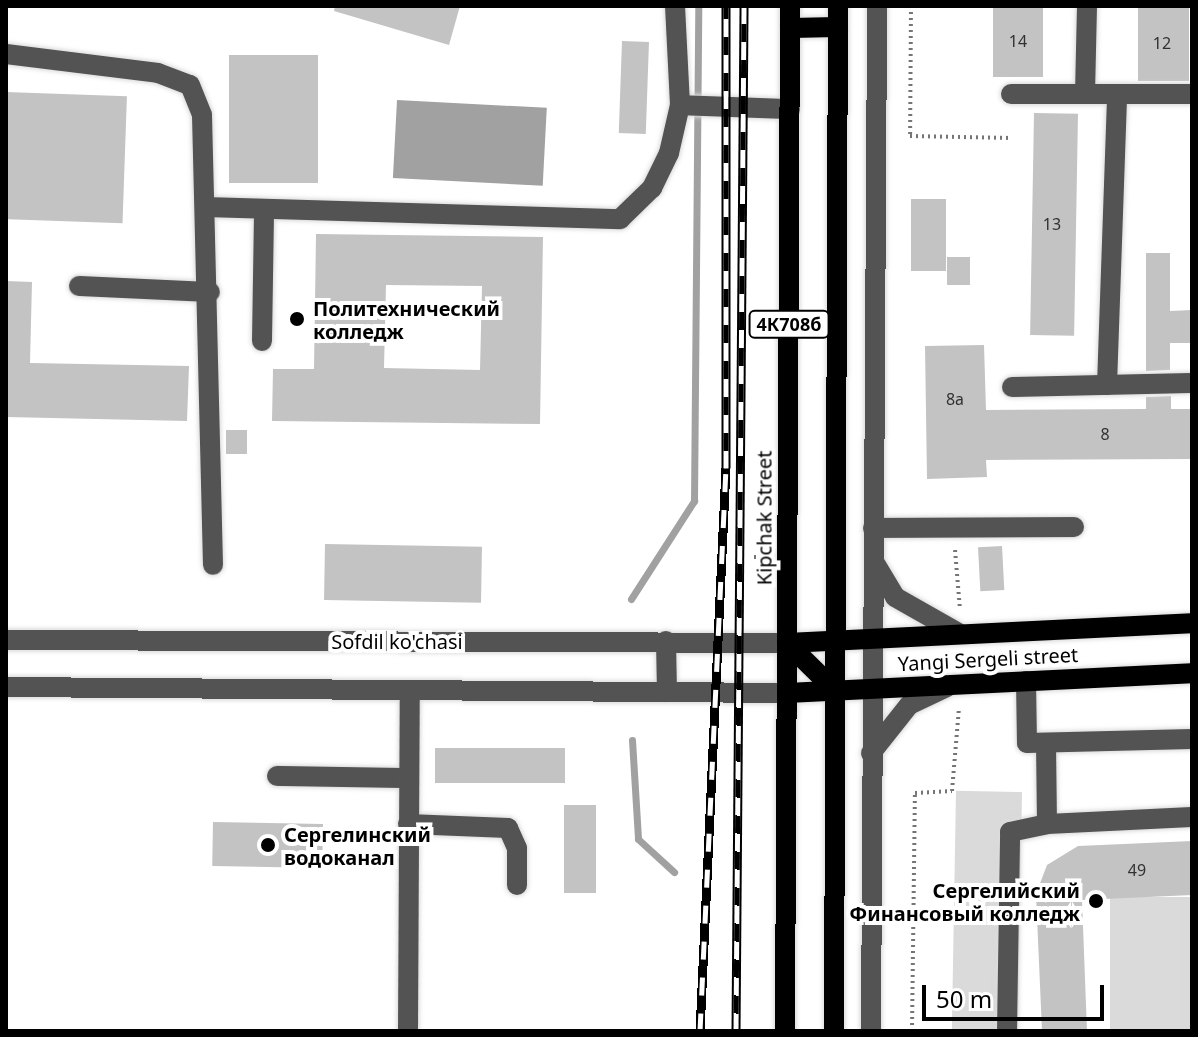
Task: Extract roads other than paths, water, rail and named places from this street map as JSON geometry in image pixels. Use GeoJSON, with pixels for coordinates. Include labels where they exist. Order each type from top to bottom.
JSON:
{"type":"FeatureCollection","features":[{"type":"Feature","properties":{"kind":"main road","name":"Kipchak Street"},"geometry":{"type":"LineString","coordinates":[[785,1031],[790,6]]}},
{"type":"Feature","properties":{"kind":"main road"},"geometry":{"type":"LineString","coordinates":[[790,28],[838,16],[834,1031]]}},
{"type":"Feature","properties":{"kind":"main road","name":"Yangi Sergeli street"},"geometry":{"type":"LineString","coordinates":[[787,643],[1192,623]]}},
{"type":"Feature","properties":{"kind":"main road"},"geometry":{"type":"LineString","coordinates":[[787,643],[836,691]]}},
{"type":"Feature","properties":{"kind":"main road","name":"Yangi Sergeli street"},"geometry":{"type":"LineString","coordinates":[[787,693],[872,689],[959,695],[1026,681],[1192,673]]}},
{"type":"Feature","properties":{"kind":"street"},"geometry":{"type":"LineString","coordinates":[[207,207],[620,219],[652,188],[669,153],[680,105],[675,6]]}},
{"type":"Feature","properties":{"kind":"street"},"geometry":{"type":"LineString","coordinates":[[871,1031],[877,6]]}},
{"type":"Feature","properties":{"kind":"street"},"geometry":{"type":"LineString","coordinates":[[1085,94],[1087,6]]}},
{"type":"Feature","properties":{"kind":"street"},"geometry":{"type":"LineString","coordinates":[[6,54],[158,73],[190,85],[202,115],[207,207],[213,565]]}},
{"type":"Feature","properties":{"kind":"street"},"geometry":{"type":"LineString","coordinates":[[1011,94],[1192,94]]}},
{"type":"Feature","properties":{"kind":"street"},"geometry":{"type":"LineString","coordinates":[[1107,385],[1117,94]]}},
{"type":"Feature","properties":{"kind":"street"},"geometry":{"type":"LineString","coordinates":[[680,105],[790,109]]}},
{"type":"Feature","properties":{"kind":"street"},"geometry":{"type":"LineString","coordinates":[[262,341],[264,209]]}},
{"type":"Feature","properties":{"kind":"street"},"geometry":{"type":"LineString","coordinates":[[79,286],[210,292]]}},
{"type":"Feature","properties":{"kind":"street"},"geometry":{"type":"LineString","coordinates":[[1012,387],[1192,383]]}},
{"type":"Feature","properties":{"kind":"street"},"geometry":{"type":"LineString","coordinates":[[873,528],[1074,527]]}},
{"type":"Feature","properties":{"kind":"street"},"geometry":{"type":"LineString","coordinates":[[874,558],[895,597],[960,634]]}},
{"type":"Feature","properties":{"kind":"street","name":"Sofdil ko'chasi"},"geometry":{"type":"LineString","coordinates":[[6,640],[787,643]]}},
{"type":"Feature","properties":{"kind":"street"},"geometry":{"type":"LineString","coordinates":[[666,641],[667,692]]}},
{"type":"Feature","properties":{"kind":"street"},"geometry":{"type":"LineString","coordinates":[[1026,681],[1027,743],[1192,739]]}},
{"type":"Feature","properties":{"kind":"street"},"geometry":{"type":"LineString","coordinates":[[6,687],[787,693]]}},
{"type":"Feature","properties":{"kind":"street"},"geometry":{"type":"LineString","coordinates":[[408,1031],[410,690]]}},
{"type":"Feature","properties":{"kind":"street"},"geometry":{"type":"LineString","coordinates":[[871,753],[909,705],[959,695]]}},
{"type":"Feature","properties":{"kind":"street"},"geometry":{"type":"LineString","coordinates":[[1046,743],[1047,824]]}},
{"type":"Feature","properties":{"kind":"street"},"geometry":{"type":"LineString","coordinates":[[277,776],[408,778]]}},
{"type":"Feature","properties":{"kind":"street"},"geometry":{"type":"LineString","coordinates":[[1007,1031],[1010,832],[1047,824],[1192,817]]}},
{"type":"Feature","properties":{"kind":"street"},"geometry":{"type":"LineString","coordinates":[[408,824],[508,828],[517,848],[517,885]]}},
{"type":"Feature","properties":{"kind":"waterway"},"geometry":{"type":"LineString","coordinates":[[631,599],[694,501],[698,6]]}},
{"type":"Feature","properties":{"kind":"waterway"},"geometry":{"type":"LineString","coordinates":[[632,740],[638,839],[674,872]]}},
{"type":"Feature","properties":{"kind":"railway"},"geometry":{"type":"LineString","coordinates":[[700,1031],[726,468],[726,6]]}},
{"type":"Feature","properties":{"kind":"railway"},"geometry":{"type":"LineString","coordinates":[[736,1031],[744,6]]}},
{"type":"Feature","properties":{"kind":"place","name":"Политехнический колледж"},"geometry":{"type":"Point","coordinates":[297,319]}},
{"type":"Feature","properties":{"kind":"place","name":"Сергелинский водоканал"},"geometry":{"type":"Point","coordinates":[268,845]}},
{"type":"Feature","properties":{"kind":"place","name":"Сергелийский Финансовый колледж"},"geometry":{"type":"Point","coordinates":[1096,901]}}]}
